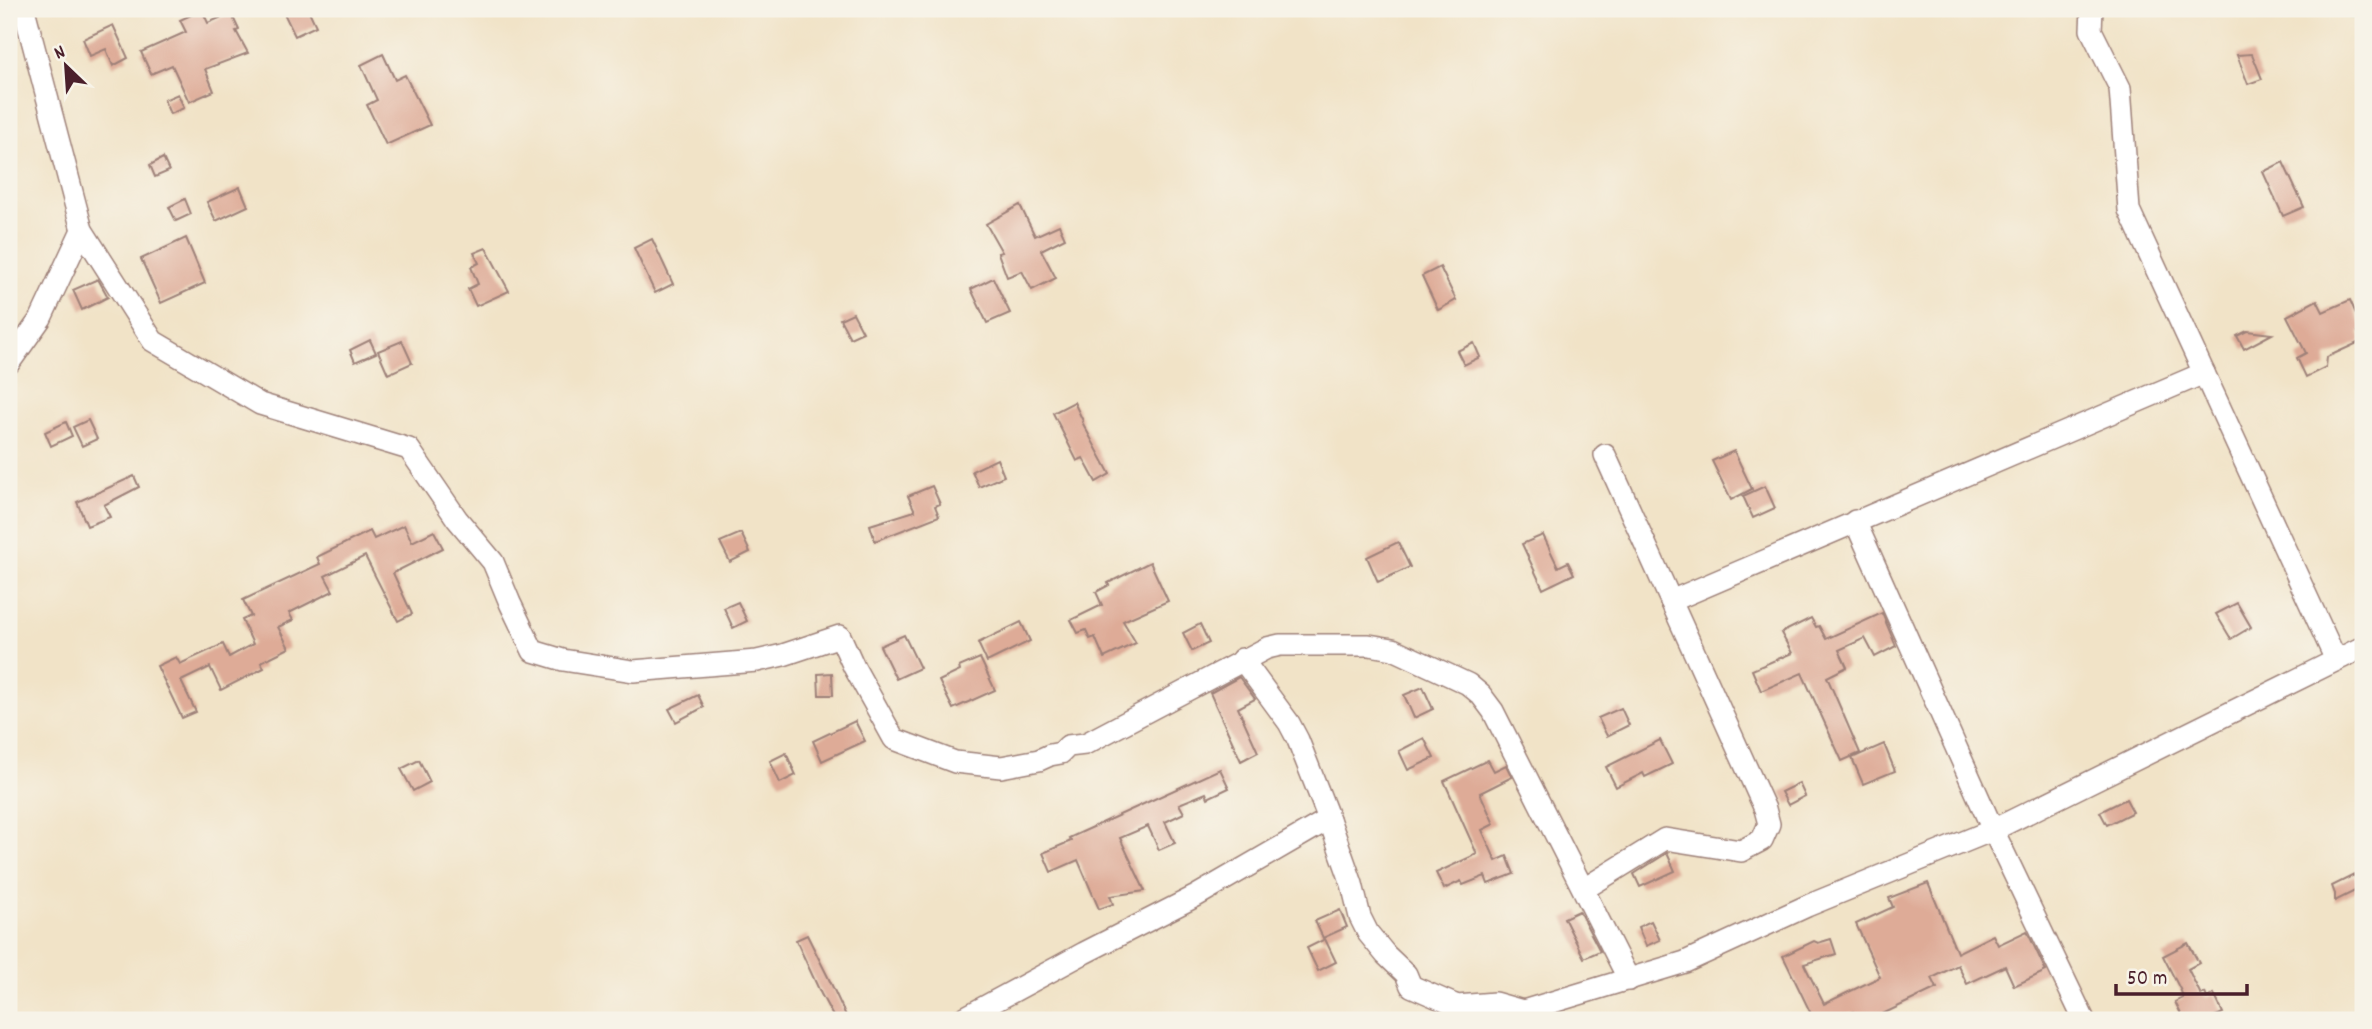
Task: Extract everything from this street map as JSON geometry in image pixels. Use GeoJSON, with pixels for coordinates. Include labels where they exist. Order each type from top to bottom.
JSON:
{"type":"FeatureCollection","features":[{"type":"Feature","properties":{"kind":"street"},"geometry":{"type":"LineString","coordinates":[[2092,9],[2091,30],[2120,88],[2129,210],[2336,660]]}},
{"type":"Feature","properties":{"kind":"street"},"geometry":{"type":"LineString","coordinates":[[23,15],[82,230],[153,341],[260,404],[409,449],[457,519],[493,562],[533,651],[564,660],[634,671],[757,661],[840,636],[894,739],[955,762],[1001,767],[1061,754],[1068,746],[1085,744],[1267,648],[1280,645],[1369,645],[1393,649],[1468,684],[1493,711],[1629,980]]}},
{"type":"Feature","properties":{"kind":"street"},"geometry":{"type":"LineString","coordinates":[[9,363],[41,318],[82,230]]}},
{"type":"Feature","properties":{"kind":"street"},"geometry":{"type":"LineString","coordinates":[[1671,601],[2204,373]]}},
{"type":"Feature","properties":{"kind":"street"},"geometry":{"type":"LineString","coordinates":[[1584,889],[1665,839],[1741,851],[1762,840],[1769,824],[1765,809],[1605,455]]}},
{"type":"Feature","properties":{"kind":"street"},"geometry":{"type":"LineString","coordinates":[[1855,521],[1993,830],[2084,1020]]}},
{"type":"Feature","properties":{"kind":"street"},"geometry":{"type":"LineString","coordinates":[[1503,1020],[1523,1011],[1685,962],[1807,906],[1993,830],[2363,647]]}},
{"type":"Feature","properties":{"kind":"street"},"geometry":{"type":"LineString","coordinates":[[1242,659],[1289,723],[1329,819],[1368,933],[1406,974],[1410,986],[1457,1006],[1494,1003],[1523,1011]]}},
{"type":"Feature","properties":{"kind":"street"},"geometry":{"type":"LineString","coordinates":[[960,1020],[1196,896],[1329,819]]}},
{"type":"Feature","properties":{"kind":"building"},"geometry":{"type":"Polygon","coordinates":[[[282,9],[308,9],[316,26],[295,36],[282,9]]]}},
{"type":"Feature","properties":{"kind":"building"},"geometry":{"type":"Polygon","coordinates":[[[202,10],[208,23],[231,13],[239,30],[236,31],[248,53],[205,69],[214,91],[189,102],[172,65],[151,74],[141,52],[186,32],[180,20],[202,10]]]}},
{"type":"Feature","properties":{"kind":"building"},"geometry":{"type":"Polygon","coordinates":[[[113,25],[128,58],[113,66],[106,49],[90,56],[83,39],[113,25]]]}},
{"type":"Feature","properties":{"kind":"building"},"geometry":{"type":"Polygon","coordinates":[[[383,54],[395,80],[405,75],[430,125],[386,145],[367,105],[377,100],[361,65],[383,54]]]}},
{"type":"Feature","properties":{"kind":"building"},"geometry":{"type":"Polygon","coordinates":[[[2252,54],[2262,79],[2248,84],[2237,55],[2252,54]]]}},
{"type":"Feature","properties":{"kind":"building"},"geometry":{"type":"Polygon","coordinates":[[[178,94],[184,108],[170,114],[164,100],[178,94]]]}},
{"type":"Feature","properties":{"kind":"building"},"geometry":{"type":"Polygon","coordinates":[[[163,158],[169,171],[155,177],[150,165],[163,158]]]}},
{"type":"Feature","properties":{"kind":"building"},"geometry":{"type":"Polygon","coordinates":[[[2283,162],[2304,207],[2283,216],[2263,172],[2283,162]]]}},
{"type":"Feature","properties":{"kind":"building"},"geometry":{"type":"Polygon","coordinates":[[[240,187],[248,206],[216,221],[207,202],[240,187]]]}},
{"type":"Feature","properties":{"kind":"building"},"geometry":{"type":"Polygon","coordinates":[[[185,199],[191,214],[176,221],[169,207],[185,199]]]}},
{"type":"Feature","properties":{"kind":"building"},"geometry":{"type":"Polygon","coordinates":[[[1020,205],[1035,236],[1059,225],[1065,238],[1041,250],[1056,278],[1032,290],[1022,271],[1007,277],[998,253],[1002,252],[986,224],[1020,205]]]}},
{"type":"Feature","properties":{"kind":"building"},"geometry":{"type":"Polygon","coordinates":[[[186,238],[205,283],[161,303],[141,259],[186,238]]]}},
{"type":"Feature","properties":{"kind":"building"},"geometry":{"type":"Polygon","coordinates":[[[652,239],[673,284],[655,293],[634,248],[652,239]]]}},
{"type":"Feature","properties":{"kind":"building"},"geometry":{"type":"Polygon","coordinates":[[[486,248],[509,291],[476,306],[468,289],[478,284],[471,267],[479,263],[474,253],[486,248]]]}},
{"type":"Feature","properties":{"kind":"building"},"geometry":{"type":"Polygon","coordinates":[[[1440,267],[1456,300],[1438,310],[1422,276],[1440,267]]]}},
{"type":"Feature","properties":{"kind":"building"},"geometry":{"type":"Polygon","coordinates":[[[993,278],[1010,313],[987,323],[971,289],[993,278]]]}},
{"type":"Feature","properties":{"kind":"building"},"geometry":{"type":"Polygon","coordinates":[[[98,279],[108,297],[82,310],[73,290],[98,279]]]}},
{"type":"Feature","properties":{"kind":"building"},"geometry":{"type":"Polygon","coordinates":[[[2317,300],[2323,312],[2350,300],[2363,330],[2358,332],[2362,341],[2327,357],[2326,367],[2306,377],[2297,358],[2306,353],[2287,316],[2317,300]]]}},
{"type":"Feature","properties":{"kind":"building"},"geometry":{"type":"Polygon","coordinates":[[[853,313],[863,332],[850,338],[840,319],[853,313]]]}},
{"type":"Feature","properties":{"kind":"building"},"geometry":{"type":"Polygon","coordinates":[[[2247,331],[2272,334],[2244,349],[2237,336],[2247,331]]]}},
{"type":"Feature","properties":{"kind":"building"},"geometry":{"type":"Polygon","coordinates":[[[370,340],[376,353],[355,362],[350,350],[370,340]]]}},
{"type":"Feature","properties":{"kind":"building"},"geometry":{"type":"Polygon","coordinates":[[[402,341],[412,363],[388,374],[378,351],[402,341]]]}},
{"type":"Feature","properties":{"kind":"building"},"geometry":{"type":"Polygon","coordinates":[[[1474,343],[1480,357],[1464,365],[1457,351],[1474,343]]]}},
{"type":"Feature","properties":{"kind":"building"},"geometry":{"type":"Polygon","coordinates":[[[1074,402],[1110,474],[1096,482],[1083,458],[1077,461],[1053,413],[1074,402]]]}},
{"type":"Feature","properties":{"kind":"building"},"geometry":{"type":"Polygon","coordinates":[[[88,420],[97,439],[82,446],[73,427],[88,420]]]}},
{"type":"Feature","properties":{"kind":"building"},"geometry":{"type":"Polygon","coordinates":[[[66,422],[72,436],[51,446],[45,432],[66,422]]]}},
{"type":"Feature","properties":{"kind":"building"},"geometry":{"type":"Polygon","coordinates":[[[1734,451],[1752,489],[1731,500],[1712,461],[1734,451]]]}},
{"type":"Feature","properties":{"kind":"building"},"geometry":{"type":"Polygon","coordinates":[[[997,459],[1004,476],[979,487],[972,471],[997,459]]]}},
{"type":"Feature","properties":{"kind":"building"},"geometry":{"type":"Polygon","coordinates":[[[134,476],[139,487],[104,505],[110,517],[87,526],[77,502],[134,476]]]}},
{"type":"Feature","properties":{"kind":"building"},"geometry":{"type":"Polygon","coordinates":[[[932,486],[940,504],[935,506],[939,516],[875,541],[870,525],[915,511],[908,496],[932,486]]]}},
{"type":"Feature","properties":{"kind":"building"},"geometry":{"type":"Polygon","coordinates":[[[1765,486],[1775,508],[1753,518],[1743,496],[1765,486]]]}},
{"type":"Feature","properties":{"kind":"building"},"geometry":{"type":"Polygon","coordinates":[[[404,525],[412,542],[434,531],[443,548],[393,573],[412,614],[398,621],[365,556],[325,576],[333,591],[289,613],[293,620],[278,627],[289,648],[261,662],[264,668],[221,690],[210,667],[181,681],[196,712],[182,718],[157,666],[176,657],[180,664],[223,644],[229,657],[253,644],[242,620],[251,616],[243,600],[320,564],[317,557],[370,531],[374,539],[404,525]]]}},
{"type":"Feature","properties":{"kind":"building"},"geometry":{"type":"Polygon","coordinates":[[[741,533],[750,552],[730,562],[720,542],[741,533]]]}},
{"type":"Feature","properties":{"kind":"building"},"geometry":{"type":"Polygon","coordinates":[[[1543,535],[1558,567],[1568,562],[1574,574],[1543,589],[1522,544],[1543,535]]]}},
{"type":"Feature","properties":{"kind":"building"},"geometry":{"type":"Polygon","coordinates":[[[1398,542],[1410,567],[1378,582],[1367,557],[1398,542]]]}},
{"type":"Feature","properties":{"kind":"building"},"geometry":{"type":"Polygon","coordinates":[[[1150,562],[1168,601],[1123,621],[1136,643],[1104,658],[1095,637],[1090,639],[1086,630],[1078,633],[1071,620],[1102,605],[1096,592],[1109,585],[1108,583],[1150,562]]]}},
{"type":"Feature","properties":{"kind":"building"},"geometry":{"type":"Polygon","coordinates":[[[738,602],[747,621],[733,628],[724,608],[738,602]]]}},
{"type":"Feature","properties":{"kind":"building"},"geometry":{"type":"Polygon","coordinates":[[[2237,603],[2251,627],[2231,639],[2216,614],[2237,603]]]}},
{"type":"Feature","properties":{"kind":"building"},"geometry":{"type":"Polygon","coordinates":[[[1882,613],[1896,646],[1875,657],[1865,638],[1839,650],[1847,667],[1827,677],[1860,753],[1842,761],[1802,673],[1761,691],[1752,670],[1792,653],[1781,633],[1811,618],[1826,639],[1882,613]]]}},
{"type":"Feature","properties":{"kind":"building"},"geometry":{"type":"Polygon","coordinates":[[[1021,622],[1030,641],[987,662],[978,643],[1021,622]]]}},
{"type":"Feature","properties":{"kind":"building"},"geometry":{"type":"Polygon","coordinates":[[[1200,624],[1209,643],[1192,651],[1183,633],[1200,624]]]}},
{"type":"Feature","properties":{"kind":"building"},"geometry":{"type":"Polygon","coordinates":[[[904,635],[920,668],[896,679],[880,646],[904,635]]]}},
{"type":"Feature","properties":{"kind":"building"},"geometry":{"type":"Polygon","coordinates":[[[980,658],[995,690],[953,709],[939,681],[960,671],[959,667],[980,658]]]}},
{"type":"Feature","properties":{"kind":"building"},"geometry":{"type":"Polygon","coordinates":[[[832,673],[833,695],[819,695],[818,674],[832,673]]]}},
{"type":"Feature","properties":{"kind":"building"},"geometry":{"type":"Polygon","coordinates":[[[1239,677],[1255,699],[1238,708],[1258,752],[1241,761],[1210,693],[1239,677]]]}},
{"type":"Feature","properties":{"kind":"building"},"geometry":{"type":"Polygon","coordinates":[[[1423,687],[1433,709],[1414,718],[1404,695],[1423,687]]]}},
{"type":"Feature","properties":{"kind":"building"},"geometry":{"type":"Polygon","coordinates":[[[698,695],[704,707],[676,722],[669,709],[698,695]]]}},
{"type":"Feature","properties":{"kind":"building"},"geometry":{"type":"Polygon","coordinates":[[[1621,708],[1629,725],[1607,736],[1598,718],[1621,708]]]}},
{"type":"Feature","properties":{"kind":"building"},"geometry":{"type":"Polygon","coordinates":[[[855,721],[865,741],[822,761],[813,741],[855,721]]]}},
{"type":"Feature","properties":{"kind":"building"},"geometry":{"type":"Polygon","coordinates":[[[1424,738],[1434,758],[1408,770],[1399,751],[1424,738]]]}},
{"type":"Feature","properties":{"kind":"building"},"geometry":{"type":"Polygon","coordinates":[[[1660,740],[1672,764],[1645,777],[1643,773],[1616,787],[1606,767],[1660,740]]]}},
{"type":"Feature","properties":{"kind":"building"},"geometry":{"type":"Polygon","coordinates":[[[1884,744],[1895,771],[1863,784],[1852,758],[1884,744]]]}},
{"type":"Feature","properties":{"kind":"building"},"geometry":{"type":"Polygon","coordinates":[[[786,753],[796,775],[780,783],[770,761],[786,753]]]}},
{"type":"Feature","properties":{"kind":"building"},"geometry":{"type":"Polygon","coordinates":[[[419,760],[430,782],[413,791],[401,769],[419,760]]]}},
{"type":"Feature","properties":{"kind":"building"},"geometry":{"type":"Polygon","coordinates":[[[1488,760],[1494,771],[1506,765],[1512,777],[1480,793],[1494,824],[1482,830],[1496,861],[1507,856],[1514,874],[1488,884],[1485,876],[1463,885],[1461,881],[1444,889],[1436,873],[1477,854],[1444,781],[1488,760]]]}},
{"type":"Feature","properties":{"kind":"building"},"geometry":{"type":"Polygon","coordinates":[[[1220,769],[1229,788],[1208,798],[1206,793],[1179,804],[1184,813],[1165,822],[1175,843],[1159,850],[1148,826],[1120,838],[1145,891],[1110,896],[1113,904],[1099,909],[1078,860],[1051,872],[1043,853],[1071,841],[1069,838],[1220,769]]]}},
{"type":"Feature","properties":{"kind":"building"},"geometry":{"type":"Polygon","coordinates":[[[1799,783],[1805,796],[1788,805],[1781,792],[1799,783]]]}},
{"type":"Feature","properties":{"kind":"building"},"geometry":{"type":"Polygon","coordinates":[[[2126,799],[2133,812],[2107,825],[2100,812],[2126,799]]]}},
{"type":"Feature","properties":{"kind":"building"},"geometry":{"type":"Polygon","coordinates":[[[1667,853],[1675,871],[1640,887],[1634,874],[1667,853]]]}},
{"type":"Feature","properties":{"kind":"building"},"geometry":{"type":"Polygon","coordinates":[[[2354,875],[2361,888],[2335,901],[2332,886],[2354,875]]]}},
{"type":"Feature","properties":{"kind":"building"},"geometry":{"type":"Polygon","coordinates":[[[1928,883],[1957,953],[1993,935],[1998,945],[2027,931],[2046,971],[2014,986],[2005,966],[1967,984],[1958,965],[1932,978],[1937,988],[1870,1020],[1857,1020],[1853,1012],[1835,1020],[1814,1020],[1783,956],[1814,941],[1818,943],[1831,939],[1836,954],[1804,964],[1824,1004],[1880,977],[1856,924],[1893,907],[1889,898],[1928,883]]]}},
{"type":"Feature","properties":{"kind":"building"},"geometry":{"type":"Polygon","coordinates":[[[1340,910],[1347,927],[1323,938],[1315,921],[1340,910]]]}},
{"type":"Feature","properties":{"kind":"building"},"geometry":{"type":"Polygon","coordinates":[[[1579,911],[1600,951],[1584,958],[1564,918],[1579,911]]]}},
{"type":"Feature","properties":{"kind":"building"},"geometry":{"type":"Polygon","coordinates":[[[1651,921],[1660,940],[1646,946],[1638,927],[1651,921]]]}},
{"type":"Feature","properties":{"kind":"building"},"geometry":{"type":"Polygon","coordinates":[[[807,935],[848,1020],[835,1020],[821,994],[796,940],[807,935]]]}},
{"type":"Feature","properties":{"kind":"building"},"geometry":{"type":"Polygon","coordinates":[[[1325,939],[1336,962],[1318,971],[1307,948],[1325,939]]]}},
{"type":"Feature","properties":{"kind":"building"},"geometry":{"type":"Polygon","coordinates":[[[2188,943],[2199,963],[2188,969],[2201,995],[2205,993],[2207,998],[2214,994],[2223,1013],[2207,1020],[2184,1020],[2175,1002],[2183,998],[2181,991],[2163,956],[2188,943]]]}},
{"type":"Feature","properties":{"kind":"waterway"},"geometry":{"type":"LineString","coordinates":[[2313,9],[2363,17]]}}]}
